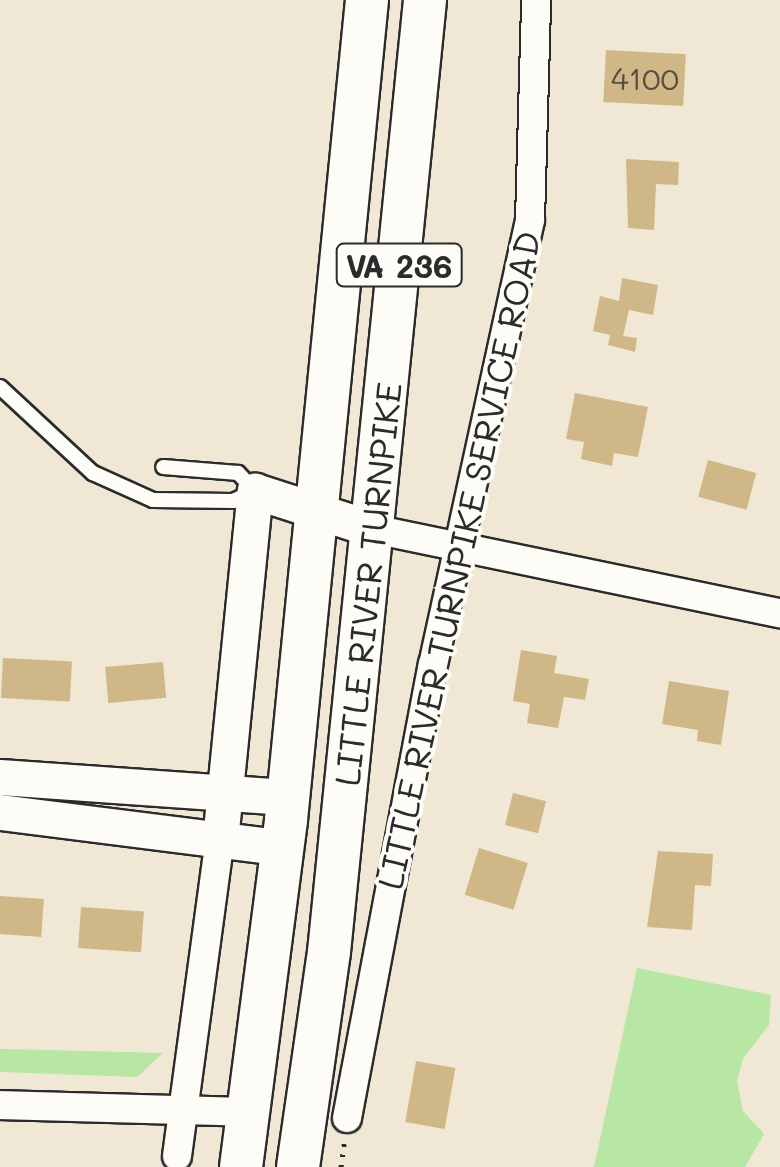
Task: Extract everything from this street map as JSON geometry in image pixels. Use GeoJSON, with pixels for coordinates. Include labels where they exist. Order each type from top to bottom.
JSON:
{"type":"FeatureCollection","features":[{"type":"Feature","properties":{"kind":"main road","name":"LITTLE RIVER TURNPIKE"},"geometry":{"type":"LineString","coordinates":[[241,1167],[283,848],[366,0]]}},
{"type":"Feature","properties":{"kind":"main road","name":"LITTLE RIVER TURNPIKE"},"geometry":{"type":"LineString","coordinates":[[298,1167],[329,952],[424,0]]}},
{"type":"Feature","properties":{"kind":"street","name":"LITTLE RIVER TURNPIKE SERVICE ROAD"},"geometry":{"type":"LineString","coordinates":[[348,1118],[459,550],[530,220],[536,0]]}},
{"type":"Feature","properties":{"kind":"street"},"geometry":{"type":"LineString","coordinates":[[178,1156],[220,840],[256,491],[373,530],[780,613]]}},
{"type":"Feature","properties":{"kind":"street"},"geometry":{"type":"LineString","coordinates":[[0,778],[288,797]]}},
{"type":"Feature","properties":{"kind":"street"},"geometry":{"type":"LineString","coordinates":[[0,812],[283,848]]}},
{"type":"Feature","properties":{"kind":"street"},"geometry":{"type":"LineString","coordinates":[[0,1105],[250,1112]]}},
{"type":"Feature","properties":{"kind":"lane"},"geometry":{"type":"LineString","coordinates":[[0,386],[93,473],[153,500],[233,501],[256,491],[238,473],[162,468]]}},
{"type":"Feature","properties":{"kind":"green space"},"geometry":{"type":"Polygon","coordinates":[[[637,968],[771,995],[769,1025],[743,1059],[737,1082],[743,1111],[764,1134],[745,1167],[594,1167],[637,968]]]}},
{"type":"Feature","properties":{"kind":"green space"},"geometry":{"type":"Polygon","coordinates":[[[0,1049],[163,1053],[137,1077],[0,1072],[0,1049]]]}},
{"type":"Feature","properties":{"kind":"building"},"geometry":{"type":"Polygon","coordinates":[[[606,50],[686,54],[683,106],[603,102],[606,50]]]}},
{"type":"Feature","properties":{"kind":"building"},"geometry":{"type":"Polygon","coordinates":[[[626,159],[679,162],[678,185],[656,184],[654,230],[628,228],[626,159]]]}},
{"type":"Feature","properties":{"kind":"building"},"geometry":{"type":"Polygon","coordinates":[[[622,278],[658,285],[653,315],[629,310],[623,336],[637,338],[635,352],[608,345],[610,335],[593,331],[600,296],[619,301],[622,278]]]}},
{"type":"Feature","properties":{"kind":"building"},"geometry":{"type":"Polygon","coordinates":[[[575,393],[648,407],[638,457],[614,453],[612,466],[581,459],[584,442],[566,439],[575,393]]]}},
{"type":"Feature","properties":{"kind":"building"},"geometry":{"type":"Polygon","coordinates":[[[708,460],[756,473],[746,510],[698,497],[708,460]]]}},
{"type":"Feature","properties":{"kind":"building"},"geometry":{"type":"Polygon","coordinates":[[[521,650],[557,656],[554,673],[589,679],[585,700],[564,697],[558,728],[527,723],[530,704],[513,701],[521,650]]]}},
{"type":"Feature","properties":{"kind":"building"},"geometry":{"type":"Polygon","coordinates":[[[3,658],[72,662],[70,702],[1,698],[3,658]]]}},
{"type":"Feature","properties":{"kind":"building"},"geometry":{"type":"Polygon","coordinates":[[[163,662],[166,698],[108,703],[105,667],[163,662]]]}},
{"type":"Feature","properties":{"kind":"building"},"geometry":{"type":"Polygon","coordinates":[[[669,681],[729,691],[721,745],[697,741],[698,730],[662,724],[669,681]]]}},
{"type":"Feature","properties":{"kind":"building"},"geometry":{"type":"Polygon","coordinates":[[[513,793],[546,801],[538,833],[505,825],[513,793]]]}},
{"type":"Feature","properties":{"kind":"building"},"geometry":{"type":"Polygon","coordinates":[[[479,848],[528,863],[513,910],[465,895],[479,848]]]}},
{"type":"Feature","properties":{"kind":"building"},"geometry":{"type":"Polygon","coordinates":[[[658,851],[713,854],[711,886],[695,885],[692,930],[647,927],[658,851]]]}},
{"type":"Feature","properties":{"kind":"building"},"geometry":{"type":"Polygon","coordinates":[[[0,896],[44,899],[41,937],[0,934],[0,896]]]}},
{"type":"Feature","properties":{"kind":"building"},"geometry":{"type":"Polygon","coordinates":[[[81,907],[144,911],[141,952],[78,948],[81,907]]]}},
{"type":"Feature","properties":{"kind":"building"},"geometry":{"type":"Polygon","coordinates":[[[416,1061],[455,1068],[445,1129],[405,1122],[416,1061]]]}}]}
